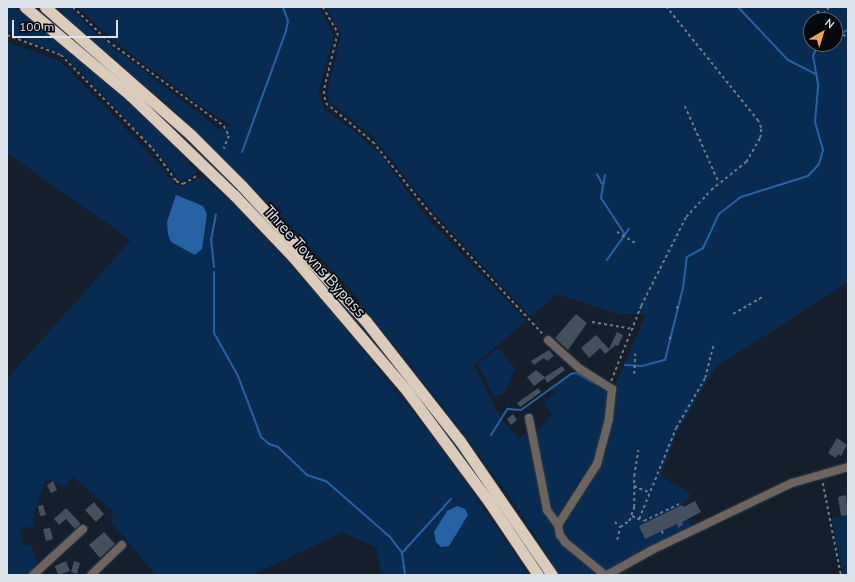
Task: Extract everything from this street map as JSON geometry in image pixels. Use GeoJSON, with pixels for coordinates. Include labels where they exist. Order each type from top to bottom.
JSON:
{"type":"FeatureCollection","features":[{"type":"Feature","properties":{"kind":"highway","name":"Three Towns Bypass"},"geometry":{"type":"LineString","coordinates":[[44,7],[143,91],[242,186],[365,320],[460,441],[552,575]]}},
{"type":"Feature","properties":{"kind":"highway","name":"Three Towns Bypass"},"geometry":{"type":"LineString","coordinates":[[26,9],[159,122],[293,256],[416,403],[489,502],[538,575]]}},
{"type":"Feature","properties":{"kind":"street"},"geometry":{"type":"LineString","coordinates":[[54,7],[68,26]]}},
{"type":"Feature","properties":{"kind":"street"},"geometry":{"type":"LineString","coordinates":[[548,340],[580,369],[609,385],[612,405],[604,446],[597,464],[558,526]]}},
{"type":"Feature","properties":{"kind":"street"},"geometry":{"type":"LineString","coordinates":[[529,418],[547,510],[558,526],[560,535],[565,542],[606,575],[631,560],[792,483],[848,467]]}},
{"type":"Feature","properties":{"kind":"street"},"geometry":{"type":"LineString","coordinates":[[33,575],[83,529]]}},
{"type":"Feature","properties":{"kind":"street"},"geometry":{"type":"LineString","coordinates":[[91,575],[122,545]]}},
{"type":"Feature","properties":{"kind":"path"},"geometry":{"type":"LineString","coordinates":[[73,7],[108,41],[224,126],[229,136],[224,148]]}},
{"type":"Feature","properties":{"kind":"path"},"geometry":{"type":"LineString","coordinates":[[323,7],[338,33],[324,91],[326,103],[373,142],[430,213],[548,340]]}},
{"type":"Feature","properties":{"kind":"path"},"geometry":{"type":"LineString","coordinates":[[609,385],[633,329],[686,217],[694,206],[746,162],[760,138],[761,128],[758,121],[666,7]]}},
{"type":"Feature","properties":{"kind":"path"},"geometry":{"type":"LineString","coordinates":[[7,35],[61,55],[153,150],[176,181],[183,184],[197,176]]}},
{"type":"Feature","properties":{"kind":"path"},"geometry":{"type":"LineString","coordinates":[[685,106],[719,184]]}},
{"type":"Feature","properties":{"kind":"path"},"geometry":{"type":"LineString","coordinates":[[617,232],[637,244]]}},
{"type":"Feature","properties":{"kind":"path"},"geometry":{"type":"LineString","coordinates":[[733,314],[764,296]]}},
{"type":"Feature","properties":{"kind":"path"},"geometry":{"type":"LineString","coordinates":[[592,322],[633,329]]}},
{"type":"Feature","properties":{"kind":"path"},"geometry":{"type":"LineString","coordinates":[[639,519],[676,428],[704,378],[714,343]]}},
{"type":"Feature","properties":{"kind":"path"},"geometry":{"type":"LineString","coordinates":[[634,373],[635,354]]}},
{"type":"Feature","properties":{"kind":"path"},"geometry":{"type":"LineString","coordinates":[[617,540],[620,527],[629,521],[632,516],[635,502],[634,486],[638,450]]}},
{"type":"Feature","properties":{"kind":"path"},"geometry":{"type":"LineString","coordinates":[[821,474],[841,575]]}},
{"type":"Feature","properties":{"kind":"path"},"geometry":{"type":"LineString","coordinates":[[634,486],[648,492]]}},
{"type":"Feature","properties":{"kind":"path"},"geometry":{"type":"LineString","coordinates":[[632,516],[644,521],[682,503]]}},
{"type":"Feature","properties":{"kind":"path"},"geometry":{"type":"LineString","coordinates":[[615,522],[620,527]]}},
{"type":"Feature","properties":{"kind":"shaded area"},"geometry":{"type":"Polygon","coordinates":[[[7,7],[12,7],[28,17],[81,61],[146,119],[197,171],[189,179],[180,180],[150,144],[65,56],[7,31],[7,7]]]}},
{"type":"Feature","properties":{"kind":"shaded area"},"geometry":{"type":"Polygon","coordinates":[[[60,7],[70,7],[95,33],[220,130],[231,125],[201,106],[110,38],[78,7],[319,7],[334,36],[318,92],[325,110],[354,131],[381,155],[426,217],[526,321],[474,365],[499,415],[519,439],[526,433],[542,507],[555,533],[599,575],[560,575],[516,506],[457,424],[349,288],[279,214],[184,119],[66,17],[60,7]]]}},
{"type":"Feature","properties":{"kind":"shaded area"},"geometry":{"type":"Polygon","coordinates":[[[325,7],[848,7],[848,282],[716,367],[676,434],[661,476],[691,494],[682,505],[693,527],[607,572],[565,536],[562,522],[606,453],[615,408],[614,388],[646,314],[618,314],[557,294],[531,317],[433,212],[373,137],[330,102],[327,94],[341,33],[325,7]]]}},
{"type":"Feature","properties":{"kind":"shaded area"},"geometry":{"type":"Polygon","coordinates":[[[7,42],[60,61],[148,152],[175,184],[181,187],[202,176],[233,204],[318,295],[417,417],[462,477],[529,575],[381,575],[377,548],[343,532],[252,575],[156,575],[111,522],[112,510],[73,477],[64,487],[46,478],[32,519],[34,525],[19,530],[24,545],[31,545],[37,564],[30,572],[22,575],[7,575],[7,379],[131,240],[7,153],[7,42]],[[207,214],[195,255],[202,249],[207,214]]]}},
{"type":"Feature","properties":{"kind":"shaded area"},"geometry":{"type":"Polygon","coordinates":[[[176,195],[203,206],[207,214],[202,249],[195,255],[171,242],[168,234],[167,222],[176,195]]]}},
{"type":"Feature","properties":{"kind":"shaded area"},"geometry":{"type":"Polygon","coordinates":[[[498,348],[515,368],[505,392],[494,397],[478,364],[498,348]]]}},
{"type":"Feature","properties":{"kind":"shaded area"},"geometry":{"type":"Polygon","coordinates":[[[576,370],[609,390],[607,416],[598,453],[556,518],[551,511],[536,433],[552,414],[544,403],[555,393],[550,387],[576,370]]]}},
{"type":"Feature","properties":{"kind":"shaded area"},"geometry":{"type":"Polygon","coordinates":[[[457,506],[465,509],[468,515],[449,546],[441,547],[436,542],[434,532],[447,511],[457,506]]]}},
{"type":"Feature","properties":{"kind":"shaded area"},"geometry":{"type":"Polygon","coordinates":[[[848,515],[848,575],[843,575],[832,518],[848,515]]]}},
{"type":"Feature","properties":{"kind":"building"},"geometry":{"type":"Polygon","coordinates":[[[576,314],[587,323],[568,350],[555,338],[576,314]]]}},
{"type":"Feature","properties":{"kind":"building"},"geometry":{"type":"Polygon","coordinates":[[[617,332],[623,335],[618,346],[616,345],[605,354],[600,348],[589,358],[581,348],[596,335],[609,349],[617,332]]]}},
{"type":"Feature","properties":{"kind":"building"},"geometry":{"type":"Polygon","coordinates":[[[549,350],[554,356],[547,361],[544,358],[534,365],[531,361],[549,350]]]}},
{"type":"Feature","properties":{"kind":"building"},"geometry":{"type":"Polygon","coordinates":[[[562,366],[565,370],[547,383],[545,378],[534,386],[527,377],[536,370],[545,377],[562,366]]]}},
{"type":"Feature","properties":{"kind":"building"},"geometry":{"type":"Polygon","coordinates":[[[538,388],[541,392],[520,407],[517,403],[538,388]]]}},
{"type":"Feature","properties":{"kind":"building"},"geometry":{"type":"Polygon","coordinates":[[[513,414],[517,420],[511,425],[507,419],[513,414]]]}},
{"type":"Feature","properties":{"kind":"building"},"geometry":{"type":"Polygon","coordinates":[[[837,438],[847,445],[841,456],[838,454],[836,458],[828,453],[837,438]]]}},
{"type":"Feature","properties":{"kind":"building"},"geometry":{"type":"Polygon","coordinates":[[[53,481],[57,490],[51,493],[47,485],[53,481]]]}},
{"type":"Feature","properties":{"kind":"building"},"geometry":{"type":"Polygon","coordinates":[[[846,495],[848,515],[841,516],[838,497],[846,495]]]}},
{"type":"Feature","properties":{"kind":"building"},"geometry":{"type":"Polygon","coordinates":[[[695,501],[701,512],[682,522],[683,525],[678,528],[677,524],[645,539],[639,526],[682,505],[684,507],[695,501]]]}},
{"type":"Feature","properties":{"kind":"building"},"geometry":{"type":"Polygon","coordinates":[[[94,502],[104,514],[96,522],[85,510],[94,502]]]}},
{"type":"Feature","properties":{"kind":"building"},"geometry":{"type":"Polygon","coordinates":[[[43,505],[46,515],[40,516],[38,506],[43,505]]]}},
{"type":"Feature","properties":{"kind":"building"},"geometry":{"type":"Polygon","coordinates":[[[66,508],[81,524],[75,529],[66,519],[59,525],[54,519],[66,508]]]}},
{"type":"Feature","properties":{"kind":"building"},"geometry":{"type":"Polygon","coordinates":[[[50,528],[53,539],[46,541],[43,529],[50,528]]]}},
{"type":"Feature","properties":{"kind":"building"},"geometry":{"type":"Polygon","coordinates":[[[104,532],[115,544],[100,558],[89,545],[104,532]]]}},
{"type":"Feature","properties":{"kind":"building"},"geometry":{"type":"Polygon","coordinates":[[[66,561],[70,571],[58,575],[55,566],[66,561]]]}},
{"type":"Feature","properties":{"kind":"building"},"geometry":{"type":"Polygon","coordinates":[[[74,561],[80,563],[77,574],[71,572],[74,561]]]}},
{"type":"Feature","properties":{"kind":"waterway"},"geometry":{"type":"LineString","coordinates":[[242,152],[286,31],[288,21],[283,7]]}},
{"type":"Feature","properties":{"kind":"waterway"},"geometry":{"type":"LineString","coordinates":[[738,7],[788,60],[815,74]]}},
{"type":"Feature","properties":{"kind":"waterway"},"geometry":{"type":"LineString","coordinates":[[843,32],[848,30]]}},
{"type":"Feature","properties":{"kind":"waterway"},"geometry":{"type":"LineString","coordinates":[[625,365],[642,366],[665,360],[683,288],[687,257],[703,248],[719,214],[741,197],[808,176],[819,164],[823,150],[815,122],[818,84],[813,56],[815,52]]}},
{"type":"Feature","properties":{"kind":"waterway"},"geometry":{"type":"LineString","coordinates":[[597,174],[602,184]]}},
{"type":"Feature","properties":{"kind":"waterway"},"geometry":{"type":"LineString","coordinates":[[605,175],[601,198],[624,233]]}},
{"type":"Feature","properties":{"kind":"waterway"},"geometry":{"type":"LineString","coordinates":[[214,267],[211,240],[216,214]]}},
{"type":"Feature","properties":{"kind":"waterway"},"geometry":{"type":"LineString","coordinates":[[607,260],[629,229]]}},
{"type":"Feature","properties":{"kind":"waterway"},"geometry":{"type":"LineString","coordinates":[[214,272],[214,333],[238,376],[261,437],[269,444],[278,447],[307,475],[326,481],[390,537],[402,553],[405,575]]}},
{"type":"Feature","properties":{"kind":"waterway"},"geometry":{"type":"LineString","coordinates":[[491,435],[507,409],[521,410],[571,374],[576,373],[596,384]]}},
{"type":"Feature","properties":{"kind":"waterway"},"geometry":{"type":"LineString","coordinates":[[402,553],[451,499]]}}]}
